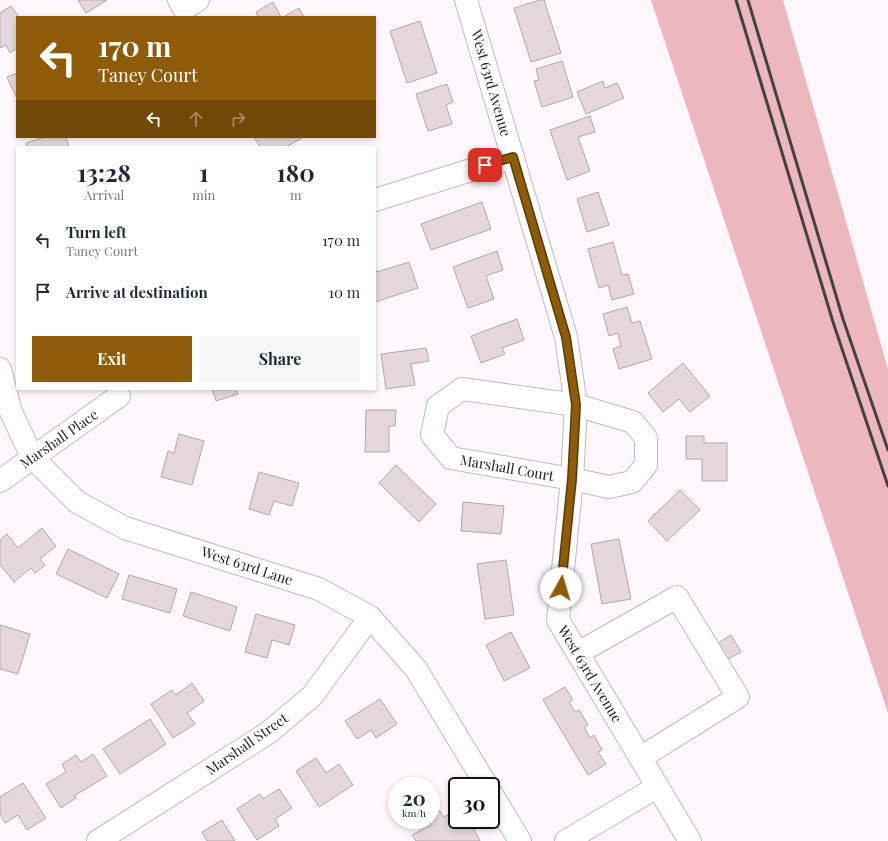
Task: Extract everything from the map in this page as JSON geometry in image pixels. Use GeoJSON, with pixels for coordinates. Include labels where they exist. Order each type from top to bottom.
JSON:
{"type":"FeatureCollection","features":[{"type":"Feature","properties":{"kind":"street","name":"West 63rd Avenue"},"geometry":{"type":"LineString","coordinates":[[466,0],[566,337],[576,405],[572,479],[558,620],[690,841]]}},
{"type":"Feature","properties":{"kind":"street"},"geometry":{"type":"LineString","coordinates":[[376,200],[513,157]]}},
{"type":"Feature","properties":{"kind":"street","name":"West 63rd Lane"},"geometry":{"type":"LineString","coordinates":[[0,369],[11,412],[32,457],[77,502],[125,528],[318,589],[370,617],[416,669],[482,777]]}},
{"type":"Feature","properties":{"kind":"street","name":"Marshall Court"},"geometry":{"type":"LineString","coordinates":[[462,389],[576,405],[633,422],[646,438],[646,465],[632,482],[609,487],[572,479],[451,458],[432,434],[438,406],[462,389]]}},
{"type":"Feature","properties":{"kind":"street","name":"Marshall Place"},"geometry":{"type":"LineString","coordinates":[[0,481],[119,396]]}},
{"type":"Feature","properties":{"kind":"street"},"geometry":{"type":"LineString","coordinates":[[578,653],[677,597],[738,697],[640,758]]}},
{"type":"Feature","properties":{"kind":"street","name":"Marshall Street"},"geometry":{"type":"LineString","coordinates":[[98,841],[274,728],[312,696],[370,617]]}},
{"type":"Feature","properties":{"kind":"street"},"geometry":{"type":"LineString","coordinates":[[566,841],[657,787]]}},
{"type":"Feature","properties":{"kind":"street"},"geometry":{"type":"LineString","coordinates":[[500,808],[520,841]]}},
{"type":"Feature","properties":{"kind":"shaded area"},"geometry":{"type":"Polygon","coordinates":[[[651,0],[783,0],[888,369],[888,713],[651,0]]]}},
{"type":"Feature","properties":{"kind":"building"},"geometry":{"type":"Polygon","coordinates":[[[78,0],[107,0],[86,13],[78,0]]]}},
{"type":"Feature","properties":{"kind":"building"},"geometry":{"type":"Polygon","coordinates":[[[544,0],[561,53],[531,62],[514,8],[544,0]]]}},
{"type":"Feature","properties":{"kind":"building"},"geometry":{"type":"Polygon","coordinates":[[[273,2],[280,16],[258,16],[256,12],[273,2]]]}},
{"type":"Feature","properties":{"kind":"building"},"geometry":{"type":"Polygon","coordinates":[[[11,6],[18,16],[16,16],[16,49],[10,53],[6,45],[1,48],[0,46],[0,13],[11,6]]]}},
{"type":"Feature","properties":{"kind":"building"},"geometry":{"type":"Polygon","coordinates":[[[299,8],[303,16],[285,16],[299,8]]]}},
{"type":"Feature","properties":{"kind":"building"},"geometry":{"type":"Polygon","coordinates":[[[420,21],[437,73],[407,83],[390,31],[420,21]]]}},
{"type":"Feature","properties":{"kind":"building"},"geometry":{"type":"Polygon","coordinates":[[[562,61],[573,97],[542,107],[534,81],[539,80],[536,69],[562,61]]]}},
{"type":"Feature","properties":{"kind":"building"},"geometry":{"type":"Polygon","coordinates":[[[16,73],[16,97],[7,77],[16,73]]]}},
{"type":"Feature","properties":{"kind":"building"},"geometry":{"type":"Polygon","coordinates":[[[603,81],[605,88],[617,83],[624,98],[586,114],[577,92],[603,81]]]}},
{"type":"Feature","properties":{"kind":"building"},"geometry":{"type":"Polygon","coordinates":[[[447,84],[453,102],[446,105],[452,124],[428,131],[416,94],[447,84]]]}},
{"type":"Feature","properties":{"kind":"building"},"geometry":{"type":"Polygon","coordinates":[[[590,116],[595,132],[578,137],[590,171],[567,180],[550,130],[590,116]]]}},
{"type":"Feature","properties":{"kind":"building"},"geometry":{"type":"Polygon","coordinates":[[[41,138],[66,138],[69,146],[27,146],[26,143],[41,138]]]}},
{"type":"Feature","properties":{"kind":"building"},"geometry":{"type":"Polygon","coordinates":[[[255,138],[302,138],[288,146],[259,146],[255,138]]]}},
{"type":"Feature","properties":{"kind":"building"},"geometry":{"type":"Polygon","coordinates":[[[598,192],[609,225],[587,232],[577,199],[598,192]]]}},
{"type":"Feature","properties":{"kind":"building"},"geometry":{"type":"Polygon","coordinates":[[[482,202],[491,229],[431,250],[421,224],[482,202]]]}},
{"type":"Feature","properties":{"kind":"building"},"geometry":{"type":"Polygon","coordinates":[[[613,242],[622,275],[628,274],[634,294],[612,300],[608,285],[599,288],[588,249],[613,242]]]}},
{"type":"Feature","properties":{"kind":"building"},"geometry":{"type":"Polygon","coordinates":[[[497,251],[503,270],[486,276],[494,299],[468,308],[453,267],[497,251]]]}},
{"type":"Feature","properties":{"kind":"building"},"geometry":{"type":"Polygon","coordinates":[[[409,262],[418,288],[376,302],[376,270],[377,272],[409,262]]]}},
{"type":"Feature","properties":{"kind":"building"},"geometry":{"type":"Polygon","coordinates":[[[627,307],[632,323],[640,321],[652,359],[619,369],[613,349],[621,346],[618,333],[609,336],[603,314],[627,307]]]}},
{"type":"Feature","properties":{"kind":"building"},"geometry":{"type":"Polygon","coordinates":[[[517,319],[524,340],[502,348],[505,354],[481,363],[471,336],[517,319]]]}},
{"type":"Feature","properties":{"kind":"building"},"geometry":{"type":"Polygon","coordinates":[[[426,348],[429,361],[411,364],[415,385],[386,389],[381,354],[426,348]]]}},
{"type":"Feature","properties":{"kind":"building"},"geometry":{"type":"Polygon","coordinates":[[[683,363],[710,396],[690,412],[679,399],[663,412],[648,393],[683,363]]]}},
{"type":"Feature","properties":{"kind":"building"},"geometry":{"type":"Polygon","coordinates":[[[212,390],[236,390],[238,394],[216,401],[212,390]]]}},
{"type":"Feature","properties":{"kind":"building"},"geometry":{"type":"Polygon","coordinates":[[[366,410],[396,410],[395,426],[389,426],[389,452],[365,452],[366,410]]]}},
{"type":"Feature","properties":{"kind":"building"},"geometry":{"type":"Polygon","coordinates":[[[179,434],[204,441],[192,485],[161,477],[168,451],[174,453],[179,434]]]}},
{"type":"Feature","properties":{"kind":"building"},"geometry":{"type":"Polygon","coordinates":[[[686,436],[704,436],[704,443],[727,443],[727,481],[702,481],[702,459],[686,459],[686,436]]]}},
{"type":"Feature","properties":{"kind":"building"},"geometry":{"type":"Polygon","coordinates":[[[396,465],[436,504],[419,522],[379,483],[396,465]]]}},
{"type":"Feature","properties":{"kind":"building"},"geometry":{"type":"Polygon","coordinates":[[[259,472],[299,483],[292,506],[274,501],[269,515],[249,509],[259,472]]]}},
{"type":"Feature","properties":{"kind":"building"},"geometry":{"type":"Polygon","coordinates":[[[680,490],[700,510],[667,541],[648,521],[680,490]]]}},
{"type":"Feature","properties":{"kind":"building"},"geometry":{"type":"Polygon","coordinates":[[[463,502],[504,506],[501,534],[461,531],[463,502]]]}},
{"type":"Feature","properties":{"kind":"building"},"geometry":{"type":"Polygon","coordinates":[[[42,528],[56,546],[40,559],[45,565],[35,573],[31,568],[14,582],[0,565],[0,540],[7,534],[18,548],[42,528]]]}},
{"type":"Feature","properties":{"kind":"building"},"geometry":{"type":"Polygon","coordinates":[[[619,539],[631,599],[602,604],[591,544],[619,539]]]}},
{"type":"Feature","properties":{"kind":"building"},"geometry":{"type":"Polygon","coordinates":[[[68,549],[119,574],[107,598],[56,574],[68,549]]]}},
{"type":"Feature","properties":{"kind":"building"},"geometry":{"type":"Polygon","coordinates":[[[506,560],[514,615],[485,619],[477,564],[506,560]]]}},
{"type":"Feature","properties":{"kind":"building"},"geometry":{"type":"Polygon","coordinates":[[[129,575],[177,589],[170,613],[122,599],[129,575]]]}},
{"type":"Feature","properties":{"kind":"building"},"geometry":{"type":"Polygon","coordinates":[[[191,592],[237,607],[230,631],[183,616],[191,592]]]}},
{"type":"Feature","properties":{"kind":"building"},"geometry":{"type":"Polygon","coordinates":[[[256,614],[295,625],[289,645],[272,640],[267,658],[245,652],[256,614]]]}},
{"type":"Feature","properties":{"kind":"building"},"geometry":{"type":"Polygon","coordinates":[[[0,625],[30,634],[18,674],[0,669],[0,625]]]}},
{"type":"Feature","properties":{"kind":"building"},"geometry":{"type":"Polygon","coordinates":[[[511,632],[530,668],[504,681],[486,645],[511,632]]]}},
{"type":"Feature","properties":{"kind":"building"},"geometry":{"type":"Polygon","coordinates":[[[731,635],[741,652],[725,661],[715,645],[731,635]]]}},
{"type":"Feature","properties":{"kind":"building"},"geometry":{"type":"Polygon","coordinates":[[[192,683],[204,701],[187,713],[195,724],[173,738],[151,704],[172,690],[176,695],[192,683]]]}},
{"type":"Feature","properties":{"kind":"building"},"geometry":{"type":"Polygon","coordinates":[[[565,687],[573,700],[569,702],[575,712],[579,710],[588,725],[584,727],[590,738],[594,735],[602,750],[598,752],[606,764],[588,775],[543,700],[565,687]]]}},
{"type":"Feature","properties":{"kind":"building"},"geometry":{"type":"Polygon","coordinates":[[[380,699],[397,724],[376,738],[371,730],[357,739],[345,721],[380,699]]]}},
{"type":"Feature","properties":{"kind":"building"},"geometry":{"type":"Polygon","coordinates":[[[150,719],[166,744],[120,774],[103,749],[150,719]]]}},
{"type":"Feature","properties":{"kind":"building"},"geometry":{"type":"Polygon","coordinates":[[[93,754],[107,776],[74,796],[76,798],[61,808],[46,784],[66,772],[62,764],[76,755],[81,762],[93,754]]]}},
{"type":"Feature","properties":{"kind":"building"},"geometry":{"type":"Polygon","coordinates":[[[316,758],[326,773],[339,764],[353,785],[319,807],[296,771],[316,758]]]}},
{"type":"Feature","properties":{"kind":"building"},"geometry":{"type":"Polygon","coordinates":[[[23,783],[46,818],[27,830],[18,815],[5,823],[0,814],[0,797],[23,783]]]}},
{"type":"Feature","properties":{"kind":"building"},"geometry":{"type":"Polygon","coordinates":[[[279,789],[292,808],[275,819],[279,826],[257,840],[237,809],[260,794],[263,799],[279,789]]]}},
{"type":"Feature","properties":{"kind":"building"},"geometry":{"type":"Polygon","coordinates":[[[440,811],[444,817],[448,815],[448,829],[474,829],[480,841],[416,841],[412,835],[423,829],[440,829],[440,811]]]}},
{"type":"Feature","properties":{"kind":"building"},"geometry":{"type":"Polygon","coordinates":[[[222,820],[235,841],[207,841],[202,832],[222,820]]]}},
{"type":"Feature","properties":{"kind":"railway"},"geometry":{"type":"LineString","coordinates":[[736,0],[833,322],[888,486]]}},
{"type":"Feature","properties":{"kind":"railway"},"geometry":{"type":"LineString","coordinates":[[748,0],[843,319],[888,450]]}},
{"type":"Feature","properties":{"kind":"route"},"geometry":{"type":"LineString","coordinates":[[485,165],[513,157],[566,337],[576,405],[575,444],[561,588]]}}]}
